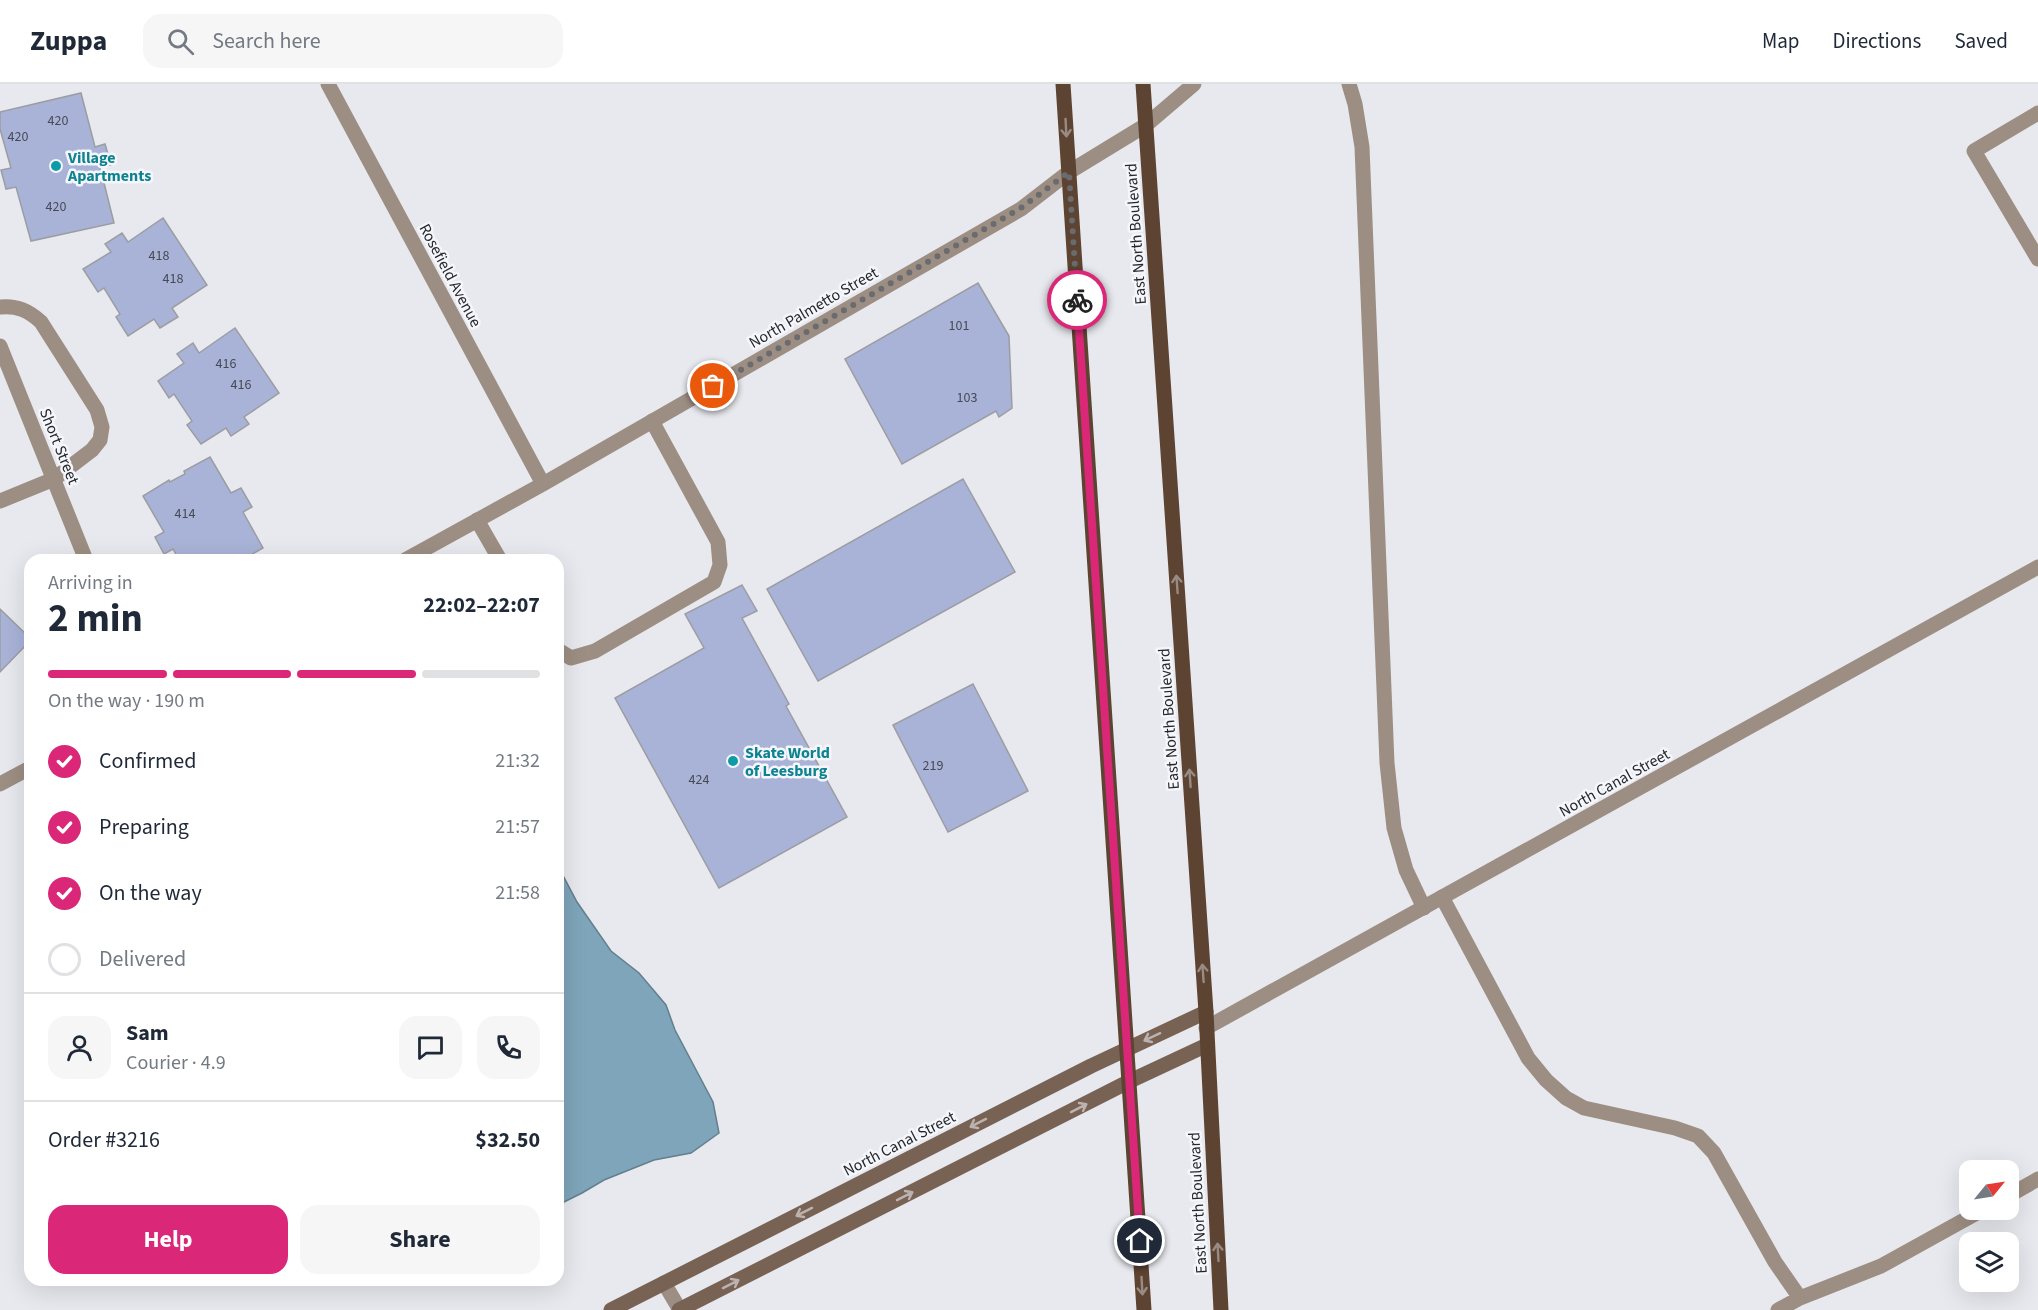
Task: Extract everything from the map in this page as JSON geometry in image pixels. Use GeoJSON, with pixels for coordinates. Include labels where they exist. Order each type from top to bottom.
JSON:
{"type":"FeatureCollection","features":[{"type":"Feature","properties":{"kind":"main road"},"geometry":{"type":"LineString","coordinates":[[1063,84],[1144,1310]]}},
{"type":"Feature","properties":{"kind":"main road","name":"East North Boulevard"},"geometry":{"type":"LineString","coordinates":[[1143,84],[1206,1020],[1221,1310]]}},
{"type":"Feature","properties":{"kind":"street","name":"Rosefield Avenue"},"geometry":{"type":"LineString","coordinates":[[328,84],[543,484]]}},
{"type":"Feature","properties":{"kind":"street","name":"North Palmetto Street"},"geometry":{"type":"LineString","coordinates":[[416,554],[543,484],[1021,208],[1069,172],[1146,125],[1194,84]]}},
{"type":"Feature","properties":{"kind":"street"},"geometry":{"type":"LineString","coordinates":[[1348,84],[1356,104],[1362,147],[1387,763],[1394,828],[1406,870],[1424,908]]}},
{"type":"Feature","properties":{"kind":"street"},"geometry":{"type":"LineString","coordinates":[[2038,113],[1974,151],[2038,259]]}},
{"type":"Feature","properties":{"kind":"street"},"geometry":{"type":"LineString","coordinates":[[0,307],[9,306],[32,313],[41,322],[97,410],[102,427],[100,440],[92,450],[54,479],[0,501]]}},
{"type":"Feature","properties":{"kind":"street","name":"Short Street"},"geometry":{"type":"LineString","coordinates":[[0,346],[84,554]]}},
{"type":"Feature","properties":{"kind":"street"},"geometry":{"type":"LineString","coordinates":[[564,654],[571,658],[595,651],[714,582],[720,565],[718,542],[652,421]]}},
{"type":"Feature","properties":{"kind":"street"},"geometry":{"type":"LineString","coordinates":[[477,520],[497,554]]}},
{"type":"Feature","properties":{"kind":"street","name":"North Canal Street"},"geometry":{"type":"LineString","coordinates":[[611,1310],[1128,1048],[1206,1020],[1424,908],[2038,567]]}},
{"type":"Feature","properties":{"kind":"street"},"geometry":{"type":"LineString","coordinates":[[0,784],[24,771]]}},
{"type":"Feature","properties":{"kind":"street"},"geometry":{"type":"LineString","coordinates":[[1442,897],[1528,1058],[1546,1080],[1566,1098],[1584,1108],[1675,1128],[1698,1136],[1713,1153],[1775,1262],[1800,1298]]}},
{"type":"Feature","properties":{"kind":"street"},"geometry":{"type":"LineString","coordinates":[[664,1283],[679,1310],[1130,1081],[1207,1045]]}},
{"type":"Feature","properties":{"kind":"street"},"geometry":{"type":"LineString","coordinates":[[2019,1190],[2038,1179]]}},
{"type":"Feature","properties":{"kind":"street"},"geometry":{"type":"LineString","coordinates":[[1778,1310],[1800,1298],[1881,1266],[1964,1220]]}},
{"type":"Feature","properties":{"kind":"water"},"geometry":{"type":"Polygon","coordinates":[[[564,877],[577,902],[611,951],[639,973],[666,1005],[675,1030],[713,1102],[719,1133],[691,1153],[654,1160],[604,1180],[564,1202],[564,877]]]}},
{"type":"Feature","properties":{"kind":"building","name":"Village Apartments"},"geometry":{"type":"Polygon","coordinates":[[[81,93],[95,147],[105,144],[111,165],[100,167],[114,223],[31,241],[16,187],[6,189],[1,170],[11,168],[0,129],[0,112],[81,93]]]}},
{"type":"Feature","properties":{"kind":"building","name":"Village Apartments"},"geometry":{"type":"Polygon","coordinates":[[[163,218],[207,285],[172,308],[178,317],[160,328],[154,319],[128,336],[116,317],[120,314],[104,288],[98,292],[83,269],[111,252],[105,244],[122,233],[128,242],[163,218]]]}},
{"type":"Feature","properties":{"kind":"building"},"geometry":{"type":"Polygon","coordinates":[[[978,283],[1009,336],[1012,408],[999,417],[996,411],[902,464],[845,359],[978,283]]]}},
{"type":"Feature","properties":{"kind":"building"},"geometry":{"type":"Polygon","coordinates":[[[235,328],[279,393],[244,417],[249,424],[231,436],[226,428],[201,444],[187,425],[192,421],[174,394],[169,398],[158,381],[184,363],[177,354],[193,343],[199,353],[235,328]]]}},
{"type":"Feature","properties":{"kind":"building"},"geometry":{"type":"Polygon","coordinates":[[[210,457],[231,493],[241,488],[252,507],[243,512],[263,548],[252,554],[176,554],[173,549],[164,554],[155,537],[164,532],[143,496],[169,480],[170,482],[185,474],[184,471],[210,457]]]}},
{"type":"Feature","properties":{"kind":"building"},"geometry":{"type":"Polygon","coordinates":[[[963,479],[1015,572],[818,681],[767,589],[963,479]]]}},
{"type":"Feature","properties":{"kind":"building","name":"Skate World of Leesburg"},"geometry":{"type":"Polygon","coordinates":[[[742,585],[757,611],[742,618],[789,704],[786,706],[847,817],[719,888],[615,698],[704,648],[685,614],[742,585]]]}},
{"type":"Feature","properties":{"kind":"building"},"geometry":{"type":"Polygon","coordinates":[[[0,609],[24,632],[24,647],[0,672],[0,609]]]}},
{"type":"Feature","properties":{"kind":"building"},"geometry":{"type":"Polygon","coordinates":[[[973,684],[1028,791],[948,832],[893,725],[973,684]]]}},
{"type":"Feature","properties":{"kind":"way so far"},"geometry":{"type":"LineString","coordinates":[[713,386],[1021,208],[1069,172],[1077,300]]}},
{"type":"Feature","properties":{"kind":"place","name":"Village Apartments"},"geometry":{"type":"Point","coordinates":[56,166]}},
{"type":"Feature","properties":{"kind":"place","name":"Skate World of Leesburg"},"geometry":{"type":"Point","coordinates":[733,761]}},
{"type":"Feature","properties":{"kind":"route"},"geometry":{"type":"LineString","coordinates":[[1077,300],[1140,1241]]}}]}
